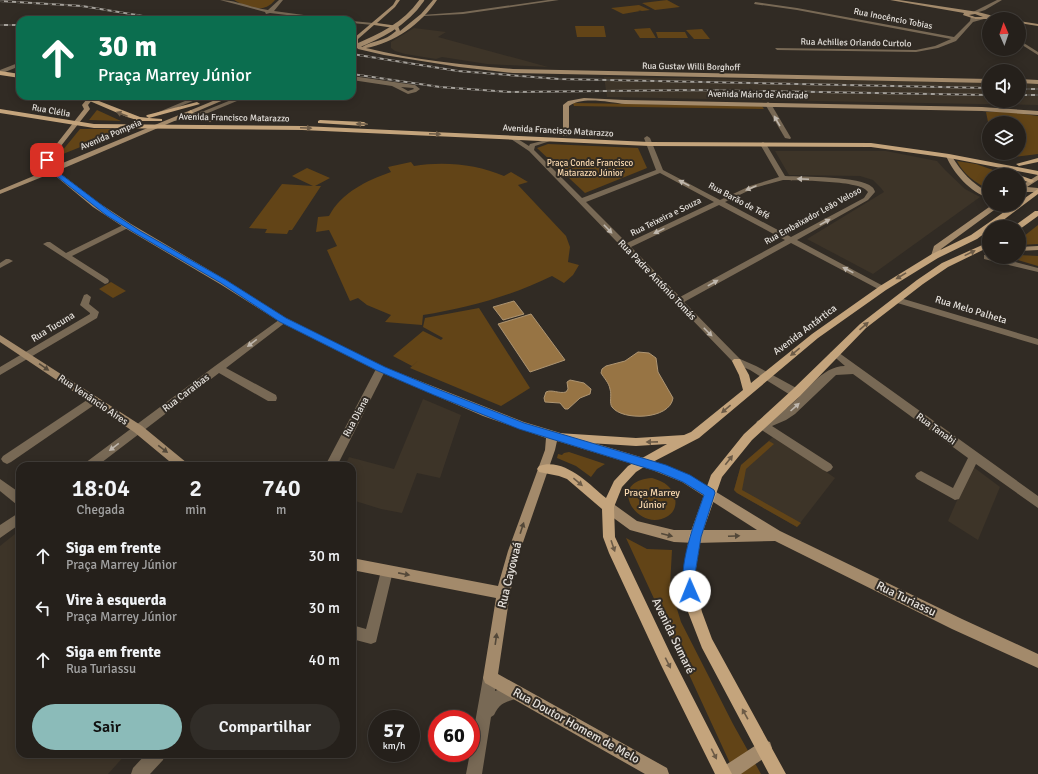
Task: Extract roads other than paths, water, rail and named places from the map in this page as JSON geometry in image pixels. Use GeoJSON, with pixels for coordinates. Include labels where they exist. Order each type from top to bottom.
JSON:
{"type":"FeatureCollection","features":[{"type":"Feature","properties":{"kind":"main road"},"geometry":{"type":"LineString","coordinates":[[0,72],[16,75]]}},
{"type":"Feature","properties":{"kind":"main road","name":"Avenida Francisco Matarazzo"},"geometry":{"type":"LineString","coordinates":[[89,100],[136,118],[158,117],[169,120],[230,120]]}},
{"type":"Feature","properties":{"kind":"main road","name":"Rua Clélia"},"geometry":{"type":"LineString","coordinates":[[0,111],[76,124]]}},
{"type":"Feature","properties":{"kind":"main road"},"geometry":{"type":"LineString","coordinates":[[206,112],[210,120]]}},
{"type":"Feature","properties":{"kind":"main road"},"geometry":{"type":"LineString","coordinates":[[191,113],[210,120]]}},
{"type":"Feature","properties":{"kind":"main road","name":"Avenida Francisco Matarazzo"},"geometry":{"type":"LineString","coordinates":[[315,121],[648,141],[788,138],[841,139],[904,143],[1038,168]]}},
{"type":"Feature","properties":{"kind":"main road","name":"Avenida Francisco Matarazzo"},"geometry":{"type":"LineString","coordinates":[[76,124],[302,128],[548,140],[871,145],[949,156],[1038,173]]}},
{"type":"Feature","properties":{"kind":"main road"},"geometry":{"type":"LineString","coordinates":[[470,136],[498,134],[560,137],[565,135]]}},
{"type":"Feature","properties":{"kind":"main road"},"geometry":{"type":"LineString","coordinates":[[1019,164],[1038,160]]}},
{"type":"Feature","properties":{"kind":"main road"},"geometry":{"type":"LineString","coordinates":[[975,161],[992,168]]}},
{"type":"Feature","properties":{"kind":"main road","name":"Avenida Antártica"},"geometry":{"type":"LineString","coordinates":[[1026,199],[1038,190]]}},
{"type":"Feature","properties":{"kind":"main road","name":"Avenida Antártica"},"geometry":{"type":"LineString","coordinates":[[998,220],[1009,212]]}},
{"type":"Feature","properties":{"kind":"main road"},"geometry":{"type":"LineString","coordinates":[[1026,221],[1038,213]]}},
{"type":"Feature","properties":{"kind":"main road","name":"Avenida Antártica"},"geometry":{"type":"LineString","coordinates":[[643,462],[690,438],[768,376],[815,336],[883,288],[935,256],[974,237],[982,231]]}},
{"type":"Feature","properties":{"kind":"main road"},"geometry":{"type":"LineString","coordinates":[[778,774],[707,643],[695,612],[690,591],[689,574],[695,537],[710,493],[717,475],[748,437],[796,393],[864,326],[897,300],[945,266],[982,247]]}},
{"type":"Feature","properties":{"kind":"main road"},"geometry":{"type":"LineString","coordinates":[[737,361],[744,375],[748,391]]}},
{"type":"Feature","properties":{"kind":"main road"},"geometry":{"type":"LineString","coordinates":[[554,436],[636,442],[666,442],[690,438]]}},
{"type":"Feature","properties":{"kind":"main road"},"geometry":{"type":"LineString","coordinates":[[543,469],[561,471],[571,476],[608,507],[618,484],[632,469],[643,462]]}},
{"type":"Feature","properties":{"kind":"main road","name":"Avenida Sumaré"},"geometry":{"type":"LineString","coordinates":[[608,507],[609,536],[615,552],[666,660],[726,774]]}},
{"type":"Feature","properties":{"kind":"street"},"geometry":{"type":"LineString","coordinates":[[220,0],[267,13],[298,16]]}},
{"type":"Feature","properties":{"kind":"street"},"geometry":{"type":"LineString","coordinates":[[220,0],[232,6],[289,16]]}},
{"type":"Feature","properties":{"kind":"street"},"geometry":{"type":"LineString","coordinates":[[267,13],[281,0]]}},
{"type":"Feature","properties":{"kind":"street"},"geometry":{"type":"LineString","coordinates":[[398,0],[394,6],[356,39],[356,43],[360,48],[384,43],[424,15],[435,0]]}},
{"type":"Feature","properties":{"kind":"street"},"geometry":{"type":"LineString","coordinates":[[356,42],[391,24],[409,9],[415,0]]}},
{"type":"Feature","properties":{"kind":"street"},"geometry":{"type":"LineString","coordinates":[[356,46],[399,24],[415,10],[422,0]]}},
{"type":"Feature","properties":{"kind":"street"},"geometry":{"type":"LineString","coordinates":[[424,15],[463,13],[557,0]]}},
{"type":"Feature","properties":{"kind":"street"},"geometry":{"type":"LineString","coordinates":[[767,4],[773,0]]}},
{"type":"Feature","properties":{"kind":"street"},"geometry":{"type":"LineString","coordinates":[[892,0],[953,10],[982,18]]}},
{"type":"Feature","properties":{"kind":"street","name":"Rua Achilles Orlando Curtolo"},"geometry":{"type":"LineString","coordinates":[[777,49],[910,51],[930,49],[956,39],[971,16],[1000,0]]}},
{"type":"Feature","properties":{"kind":"street","name":"Rua Inocêncio Tobias"},"geometry":{"type":"LineString","coordinates":[[755,3],[956,39]]}},
{"type":"Feature","properties":{"kind":"street"},"geometry":{"type":"LineString","coordinates":[[258,10],[276,5]]}},
{"type":"Feature","properties":{"kind":"street"},"geometry":{"type":"LineString","coordinates":[[382,25],[382,21],[401,5]]}},
{"type":"Feature","properties":{"kind":"street"},"geometry":{"type":"LineString","coordinates":[[971,16],[982,18]]}},
{"type":"Feature","properties":{"kind":"street"},"geometry":{"type":"LineString","coordinates":[[1026,23],[1038,25]]}},
{"type":"Feature","properties":{"kind":"street"},"geometry":{"type":"LineString","coordinates":[[356,24],[396,27],[398,31],[395,35]]}},
{"type":"Feature","properties":{"kind":"street"},"geometry":{"type":"LineString","coordinates":[[370,26],[382,25]]}},
{"type":"Feature","properties":{"kind":"street"},"geometry":{"type":"LineString","coordinates":[[384,43],[385,47],[394,55]]}},
{"type":"Feature","properties":{"kind":"street"},"geometry":{"type":"LineString","coordinates":[[1026,46],[1038,54]]}},
{"type":"Feature","properties":{"kind":"street","name":"Rua Gustav Willi Borghoff"},"geometry":{"type":"LineString","coordinates":[[360,48],[482,69],[541,72],[982,81]]}},
{"type":"Feature","properties":{"kind":"street"},"geometry":{"type":"LineString","coordinates":[[0,72],[16,66]]}},
{"type":"Feature","properties":{"kind":"street"},"geometry":{"type":"LineString","coordinates":[[356,79],[394,85]]}},
{"type":"Feature","properties":{"kind":"street"},"geometry":{"type":"LineString","coordinates":[[1026,81],[1038,82]]}},
{"type":"Feature","properties":{"kind":"street"},"geometry":{"type":"LineString","coordinates":[[89,100],[85,105],[87,109],[47,160],[50,168],[100,207],[128,226],[217,278],[283,320],[381,369],[487,413],[554,436],[662,468],[686,479],[710,493]]}},
{"type":"Feature","properties":{"kind":"street"},"geometry":{"type":"LineString","coordinates":[[169,120],[191,113],[206,112],[236,100]]}},
{"type":"Feature","properties":{"kind":"street","name":"Avenida Mário de Andrade"},"geometry":{"type":"LineString","coordinates":[[565,135],[566,105],[573,100],[982,108],[1038,114]]}},
{"type":"Feature","properties":{"kind":"street"},"geometry":{"type":"LineString","coordinates":[[191,113],[202,102]]}},
{"type":"Feature","properties":{"kind":"street"},"geometry":{"type":"LineString","coordinates":[[158,117],[202,102]]}},
{"type":"Feature","properties":{"kind":"street","name":"Avenida Pompeia"},"geometry":{"type":"LineString","coordinates":[[0,192],[142,126],[158,117],[202,102]]}},
{"type":"Feature","properties":{"kind":"street"},"geometry":{"type":"LineString","coordinates":[[768,104],[788,138]]}},
{"type":"Feature","properties":{"kind":"street","name":"Avenida Mário de Andrade"},"geometry":{"type":"LineString","coordinates":[[1026,108],[1038,108]]}},
{"type":"Feature","properties":{"kind":"street","name":"Avenida Pompeia"},"geometry":{"type":"LineString","coordinates":[[0,185],[50,168],[169,120]]}},
{"type":"Feature","properties":{"kind":"street","name":"Rua Padre Antônio Tomás"},"geometry":{"type":"LineString","coordinates":[[513,138],[531,150],[737,361],[768,376],[796,393]]}},
{"type":"Feature","properties":{"kind":"street"},"geometry":{"type":"LineString","coordinates":[[531,150],[532,145],[548,140]]}},
{"type":"Feature","properties":{"kind":"street"},"geometry":{"type":"LineString","coordinates":[[581,201],[660,171],[648,141]]}},
{"type":"Feature","properties":{"kind":"street"},"geometry":{"type":"LineString","coordinates":[[763,144],[783,178]]}},
{"type":"Feature","properties":{"kind":"street"},"geometry":{"type":"LineString","coordinates":[[949,156],[953,166],[960,175],[982,191]]}},
{"type":"Feature","properties":{"kind":"street","name":"Rua Barão de Tefé"},"geometry":{"type":"LineString","coordinates":[[660,171],[883,288]]}},
{"type":"Feature","properties":{"kind":"street"},"geometry":{"type":"LineString","coordinates":[[1035,182],[1038,177]]}},
{"type":"Feature","properties":{"kind":"street","name":"Rua Teixeira e Souza"},"geometry":{"type":"LineString","coordinates":[[625,247],[752,187],[783,178]]}},
{"type":"Feature","properties":{"kind":"street","name":"Rua Embaixador Leão Veloso"},"geometry":{"type":"LineString","coordinates":[[679,301],[866,199],[872,192],[866,185],[848,181],[783,178]]}},
{"type":"Feature","properties":{"kind":"street"},"geometry":{"type":"LineString","coordinates":[[1026,189],[1038,190]]}},
{"type":"Feature","properties":{"kind":"street"},"geometry":{"type":"LineString","coordinates":[[935,256],[937,248],[987,212]]}},
{"type":"Feature","properties":{"kind":"street"},"geometry":{"type":"LineString","coordinates":[[66,256],[128,226]]}},
{"type":"Feature","properties":{"kind":"street"},"geometry":{"type":"LineString","coordinates":[[47,244],[105,281]]}},
{"type":"Feature","properties":{"kind":"street"},"geometry":{"type":"LineString","coordinates":[[1026,249],[1038,248]]}},
{"type":"Feature","properties":{"kind":"street"},"geometry":{"type":"LineString","coordinates":[[0,266],[9,262]]}},
{"type":"Feature","properties":{"kind":"street"},"geometry":{"type":"LineString","coordinates":[[1014,264],[1038,270]]}},
{"type":"Feature","properties":{"kind":"street","name":"Rua Tucuna"},"geometry":{"type":"LineString","coordinates":[[0,371],[94,316],[95,312],[84,305],[87,297]]}},
{"type":"Feature","properties":{"kind":"street","name":"Rua Melo Palheta"},"geometry":{"type":"LineString","coordinates":[[897,300],[1038,342]]}},
{"type":"Feature","properties":{"kind":"street","name":"Rua Caraíbas"},"geometry":{"type":"LineString","coordinates":[[94,462],[283,320]]}},
{"type":"Feature","properties":{"kind":"street","name":"Rua Venâncio Aires"},"geometry":{"type":"LineString","coordinates":[[0,338],[138,429],[178,462]]}},
{"type":"Feature","properties":{"kind":"street","name":"Rua Tanabi"},"geometry":{"type":"LineString","coordinates":[[836,353],[855,370],[1038,503]]}},
{"type":"Feature","properties":{"kind":"street"},"geometry":{"type":"LineString","coordinates":[[218,368],[272,398]]}},
{"type":"Feature","properties":{"kind":"street","name":"Rua Diana"},"geometry":{"type":"LineString","coordinates":[[333,462],[381,369]]}},
{"type":"Feature","properties":{"kind":"street"},"geometry":{"type":"LineString","coordinates":[[761,424],[772,422],[789,412],[833,372],[839,370],[855,370]]}},
{"type":"Feature","properties":{"kind":"street"},"geometry":{"type":"LineString","coordinates":[[7,459],[93,400]]}},
{"type":"Feature","properties":{"kind":"street"},"geometry":{"type":"LineString","coordinates":[[761,424],[827,467]]}},
{"type":"Feature","properties":{"kind":"street","name":"Rua Cayowaá"},"geometry":{"type":"LineString","coordinates":[[474,774],[503,593],[514,550],[554,436]]}},
{"type":"Feature","properties":{"kind":"street"},"geometry":{"type":"LineString","coordinates":[[921,476],[955,495],[974,456]]}},
{"type":"Feature","properties":{"kind":"street"},"geometry":{"type":"LineString","coordinates":[[0,484],[16,497]]}},
{"type":"Feature","properties":{"kind":"street","name":"Rua Turiassu"},"geometry":{"type":"LineString","coordinates":[[710,493],[776,535],[957,624],[1038,661]]}},
{"type":"Feature","properties":{"kind":"street"},"geometry":{"type":"LineString","coordinates":[[608,507],[634,526],[674,536],[695,537]]}},
{"type":"Feature","properties":{"kind":"street"},"geometry":{"type":"LineString","coordinates":[[0,532],[16,520]]}},
{"type":"Feature","properties":{"kind":"street","name":"Rua Turiassu"},"geometry":{"type":"LineString","coordinates":[[695,537],[776,535]]}},
{"type":"Feature","properties":{"kind":"street"},"geometry":{"type":"LineString","coordinates":[[356,565],[503,593]]}},
{"type":"Feature","properties":{"kind":"street"},"geometry":{"type":"LineString","coordinates":[[356,633],[371,637],[387,571]]}},
{"type":"Feature","properties":{"kind":"street","name":"Rua Doutor Homem de Melo"},"geometry":{"type":"LineString","coordinates":[[490,678],[661,774]]}},
{"type":"Feature","properties":{"kind":"street","name":"Rua Cayowaá"},"geometry":{"type":"LineString","coordinates":[[484,719],[488,716],[491,704],[494,700],[506,693],[516,692]]}},
{"type":"Feature","properties":{"kind":"street"},"geometry":{"type":"LineString","coordinates":[[726,774],[764,748]]}},
{"type":"Feature","properties":{"kind":"street"},"geometry":{"type":"LineString","coordinates":[[139,774],[153,758]]}},
{"type":"Feature","properties":{"kind":"railway"},"geometry":{"type":"LineString","coordinates":[[0,1],[82,6],[143,16]]}},
{"type":"Feature","properties":{"kind":"railway"},"geometry":{"type":"LineString","coordinates":[[0,25],[16,25]]}},
{"type":"Feature","properties":{"kind":"railway"},"geometry":{"type":"LineString","coordinates":[[356,55],[458,71],[559,79],[982,88]]}},
{"type":"Feature","properties":{"kind":"railway"},"geometry":{"type":"LineString","coordinates":[[356,75],[440,87],[511,92],[697,90],[982,95]]}},
{"type":"Feature","properties":{"kind":"railway"},"geometry":{"type":"LineString","coordinates":[[1026,89],[1038,89]]}},
{"type":"Feature","properties":{"kind":"railway"},"geometry":{"type":"LineString","coordinates":[[1026,95],[1038,95]]}},
{"type":"Feature","properties":{"kind":"park label","name":"Praça Conde Francisco Matarazzo Júnior"},"geometry":{"type":"Point","coordinates":[590,168]}},
{"type":"Feature","properties":{"kind":"park label","name":"Praça Marrey Júnior"},"geometry":{"type":"Point","coordinates":[652,498]}}]}
